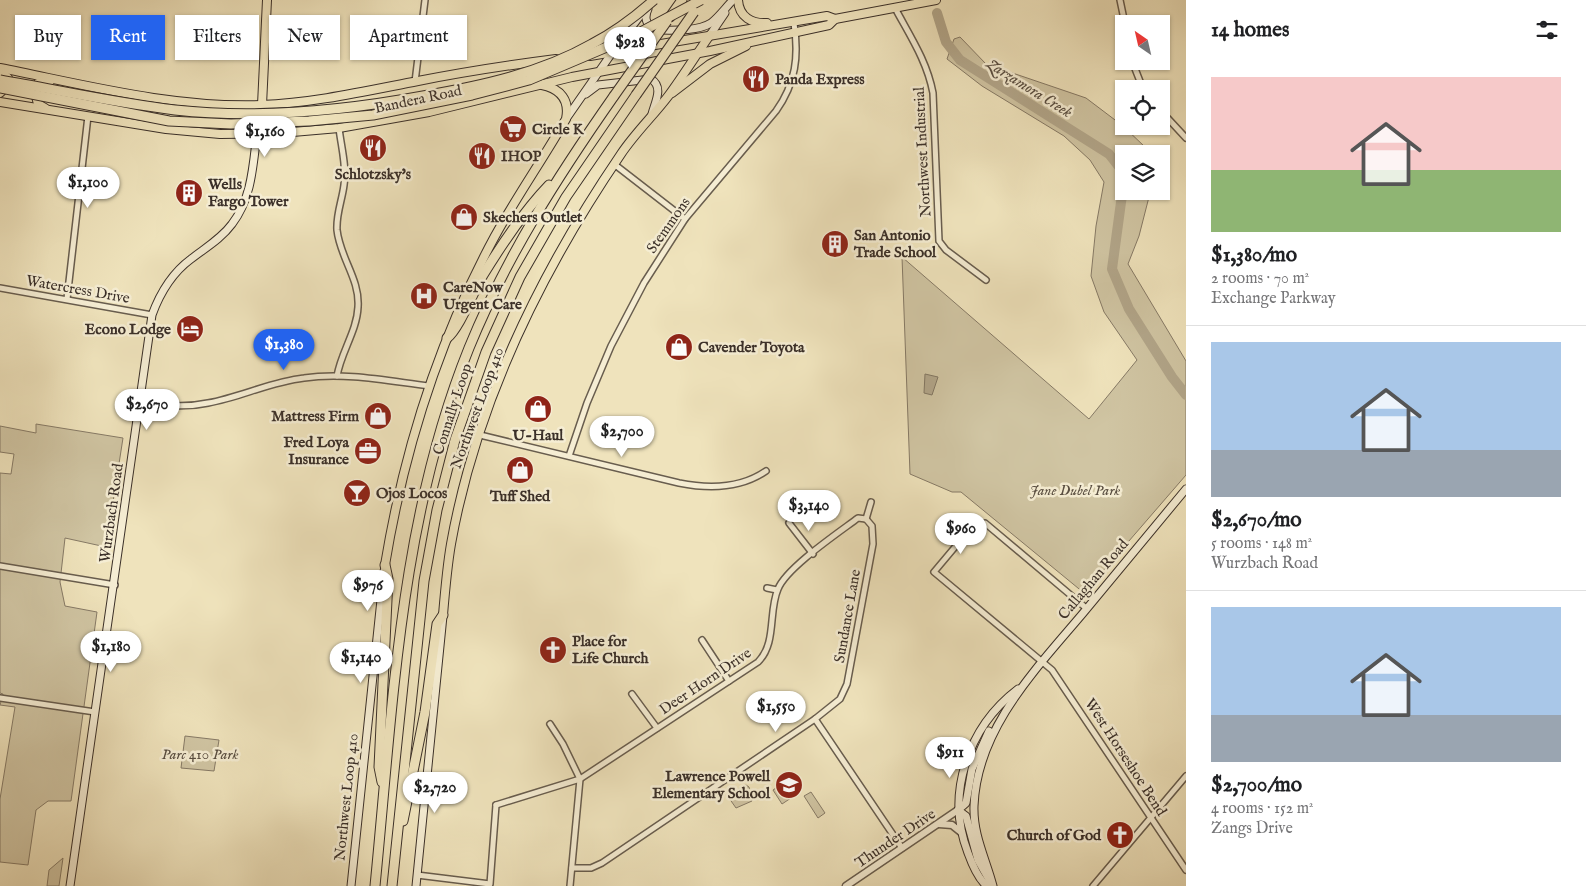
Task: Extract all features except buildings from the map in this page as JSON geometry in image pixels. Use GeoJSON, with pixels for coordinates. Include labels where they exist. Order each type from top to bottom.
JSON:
{"type":"FeatureCollection","features":[{"type":"Feature","properties":{"kind":"highway"},"geometry":{"type":"LineString","coordinates":[[0,80],[176,110],[257,113],[319,111],[369,106],[489,83],[542,67],[600,40],[653,0]]}},
{"type":"Feature","properties":{"kind":"highway","name":"Connally Loop"},"geometry":{"type":"LineString","coordinates":[[375,886],[409,564],[422,498],[436,444],[464,361],[489,302],[524,235],[562,173],[682,0]]}},
{"type":"Feature","properties":{"kind":"highway"},"geometry":{"type":"LineString","coordinates":[[0,88],[169,121],[231,124],[309,121],[373,115],[472,95],[529,80],[635,35],[702,0]]}},
{"type":"Feature","properties":{"kind":"highway","name":"Connally Loop"},"geometry":{"type":"LineString","coordinates":[[392,886],[424,581],[439,500],[460,425],[490,343],[527,264],[571,189],[702,0]]}},
{"type":"Feature","properties":{"kind":"highway"},"geometry":{"type":"LineString","coordinates":[[447,338],[454,333],[475,290],[502,246],[538,196],[562,173]]}},
{"type":"Feature","properties":{"kind":"highway"},"geometry":{"type":"LineString","coordinates":[[384,789],[379,767],[388,579],[385,565]]}},
{"type":"Feature","properties":{"kind":"highway"},"geometry":{"type":"LineString","coordinates":[[396,848],[409,798],[424,719],[437,624],[443,615]]}},
{"type":"Feature","properties":{"kind":"main road","name":"Wurzbach Road"},"geometry":{"type":"LineString","coordinates":[[70,886],[106,627],[115,585],[152,315],[167,284],[178,270],[225,233],[240,212],[250,184],[262,105],[266,0]]}},
{"type":"Feature","properties":{"kind":"main road"},"geometry":{"type":"LineString","coordinates":[[653,0],[645,16],[646,21],[653,30],[705,26],[712,22],[733,0]]}},
{"type":"Feature","properties":{"kind":"main road","name":"Northwest Loop 410"},"geometry":{"type":"LineString","coordinates":[[351,886],[385,565],[400,486],[429,386],[447,338],[494,237],[578,100],[610,54],[653,0]]}},
{"type":"Feature","properties":{"kind":"main road","name":"Northwest Loop 410"},"geometry":{"type":"LineString","coordinates":[[416,886],[451,542],[469,468],[480,435],[508,360],[551,269],[575,224],[614,164],[669,95],[733,0]]}},
{"type":"Feature","properties":{"kind":"main road"},"geometry":{"type":"LineString","coordinates":[[738,0],[740,11],[748,20],[768,23],[774,26]]}},
{"type":"Feature","properties":{"kind":"main road","name":"Bandera Road"},"geometry":{"type":"LineString","coordinates":[[0,69],[143,97],[204,104],[262,105],[321,100],[484,69],[610,54],[828,16],[835,19],[936,0]]}},
{"type":"Feature","properties":{"kind":"main road"},"geometry":{"type":"LineString","coordinates":[[569,58],[611,38],[642,14]]}},
{"type":"Feature","properties":{"kind":"main road","name":"Bandera Road"},"geometry":{"type":"LineString","coordinates":[[0,102],[166,129],[220,134],[339,128],[429,112],[597,72],[697,54],[829,25],[835,19]]}},
{"type":"Feature","properties":{"kind":"main road"},"geometry":{"type":"LineString","coordinates":[[669,95],[716,60],[771,37]]}},
{"type":"Feature","properties":{"kind":"main road"},"geometry":{"type":"LineString","coordinates":[[0,69],[8,78],[6,86],[0,93]]}},
{"type":"Feature","properties":{"kind":"main road"},"geometry":{"type":"LineString","coordinates":[[578,100],[598,85],[648,78],[656,82],[658,89],[652,114]]}},
{"type":"Feature","properties":{"kind":"main road"},"geometry":{"type":"LineString","coordinates":[[58,111],[38,104],[35,93],[38,83],[46,80],[80,84]]}},
{"type":"Feature","properties":{"kind":"main road"},"geometry":{"type":"LineString","coordinates":[[540,85],[555,89],[563,96],[567,105],[566,120]]}},
{"type":"Feature","properties":{"kind":"main road","name":"Callaghan Road"},"geometry":{"type":"LineString","coordinates":[[991,886],[976,832],[975,795],[983,755],[998,725],[1023,686],[1186,490]]}},
{"type":"Feature","properties":{"kind":"main road","name":"Callaghan Road"},"geometry":{"type":"LineString","coordinates":[[991,886],[971,860],[962,833],[958,810],[960,783],[973,744],[985,724],[1008,697],[1023,686]]}},
{"type":"Feature","properties":{"kind":"main road"},"geometry":{"type":"LineString","coordinates":[[991,886],[978,860],[966,816],[958,810],[966,803],[972,769],[980,748],[998,717],[1013,702]]}},
{"type":"Feature","properties":{"kind":"street"},"geometry":{"type":"LineString","coordinates":[[415,82],[425,0]]}},
{"type":"Feature","properties":{"kind":"street"},"geometry":{"type":"LineString","coordinates":[[1120,0],[1123,15]]}},
{"type":"Feature","properties":{"kind":"street","name":"Northwest Industrial"},"geometry":{"type":"LineString","coordinates":[[895,8],[926,63],[930,76],[939,241],[946,250],[986,280]]}},
{"type":"Feature","properties":{"kind":"street","name":"Stemmons"},"geometry":{"type":"LineString","coordinates":[[569,456],[587,403],[611,346],[644,282],[685,219],[782,102],[795,72],[794,22]]}},
{"type":"Feature","properties":{"kind":"street"},"geometry":{"type":"LineString","coordinates":[[68,300],[88,116]]}},
{"type":"Feature","properties":{"kind":"street"},"geometry":{"type":"LineString","coordinates":[[1170,121],[1186,138]]}},
{"type":"Feature","properties":{"kind":"street"},"geometry":{"type":"LineString","coordinates":[[337,376],[340,362],[356,323],[358,301],[354,279],[340,248],[337,230],[338,213],[344,184],[339,128]]}},
{"type":"Feature","properties":{"kind":"street"},"geometry":{"type":"LineString","coordinates":[[614,164],[685,219]]}},
{"type":"Feature","properties":{"kind":"street","name":"Watercress Drive"},"geometry":{"type":"LineString","coordinates":[[0,288],[152,315]]}},
{"type":"Feature","properties":{"kind":"street"},"geometry":{"type":"LineString","coordinates":[[140,402],[192,406],[223,400],[280,382],[305,377],[337,376],[429,386]]}},
{"type":"Feature","properties":{"kind":"street"},"geometry":{"type":"LineString","coordinates":[[480,435],[679,483],[704,487],[736,485],[758,477],[766,471]]}},
{"type":"Feature","properties":{"kind":"street"},"geometry":{"type":"LineString","coordinates":[[866,519],[871,502]]}},
{"type":"Feature","properties":{"kind":"street","name":"Deer Horn Drive"},"geometry":{"type":"LineString","coordinates":[[496,805],[580,779],[758,662],[766,652],[777,590],[789,573],[858,518],[866,519]]}},
{"type":"Feature","properties":{"kind":"street","name":"Sundance Lane"},"geometry":{"type":"LineString","coordinates":[[572,868],[591,868],[602,863],[814,719],[840,699],[847,684],[873,544],[872,526],[866,519]]}},
{"type":"Feature","properties":{"kind":"street"},"geometry":{"type":"LineString","coordinates":[[789,523],[813,554]]}},
{"type":"Feature","properties":{"kind":"street","name":"West Horseshoe Bend"},"geometry":{"type":"LineString","coordinates":[[1086,608],[985,523],[975,524],[934,572],[1060,679],[1186,870]]}},
{"type":"Feature","properties":{"kind":"street"},"geometry":{"type":"LineString","coordinates":[[0,566],[115,585]]}},
{"type":"Feature","properties":{"kind":"street"},"geometry":{"type":"LineString","coordinates":[[767,588],[777,590]]}},
{"type":"Feature","properties":{"kind":"street"},"geometry":{"type":"LineString","coordinates":[[702,640],[729,681]]}},
{"type":"Feature","properties":{"kind":"street"},"geometry":{"type":"LineString","coordinates":[[632,694],[657,728]]}},
{"type":"Feature","properties":{"kind":"street"},"geometry":{"type":"LineString","coordinates":[[0,698],[95,712]]}},
{"type":"Feature","properties":{"kind":"street"},"geometry":{"type":"LineString","coordinates":[[814,719],[902,848]]}},
{"type":"Feature","properties":{"kind":"street"},"geometry":{"type":"LineString","coordinates":[[550,724],[563,744],[580,779],[570,886]]}},
{"type":"Feature","properties":{"kind":"street"},"geometry":{"type":"LineString","coordinates":[[1092,886],[1186,776]]}},
{"type":"Feature","properties":{"kind":"street"},"geometry":{"type":"LineString","coordinates":[[417,875],[490,884],[496,805],[490,803]]}},
{"type":"Feature","properties":{"kind":"street","name":"Thunder Drive"},"geometry":{"type":"LineString","coordinates":[[846,886],[958,810]]}},
{"type":"Feature","properties":{"kind":"street"},"geometry":{"type":"LineString","coordinates":[[938,824],[952,825],[962,833]]}},
{"type":"Feature","properties":{"kind":"green space","name":"Jane Dubel Park"},"geometry":{"type":"Polygon","coordinates":[[[960,37],[986,64],[1086,98],[1115,120],[1115,135],[1132,135],[1143,145],[1115,145],[1115,200],[1148,200],[1139,236],[1128,264],[1186,361],[1186,475],[1084,593],[961,492],[952,492],[910,474],[902,257],[1089,419],[1137,360],[1104,312],[1091,276],[1096,226],[1104,182],[1090,160],[1064,136],[982,86],[947,59],[954,39],[960,37]]]}},
{"type":"Feature","properties":{"kind":"green space"},"geometry":{"type":"Polygon","coordinates":[[[36,424],[123,438],[106,547],[65,538],[60,582],[65,606],[97,612],[71,801],[48,801],[36,810],[28,865],[0,862],[0,799],[15,707],[0,705],[3,694],[0,693],[0,473],[11,474],[14,454],[0,452],[0,426],[36,433],[36,424]]]}},
{"type":"Feature","properties":{"kind":"green space","name":"Parc 410 Park"},"geometry":{"type":"Polygon","coordinates":[[[185,736],[219,740],[214,771],[181,768],[185,736]]]}},
{"type":"Feature","properties":{"kind":"green space"},"geometry":{"type":"Polygon","coordinates":[[[782,784],[791,798],[782,804],[773,790],[782,784]]]}},
{"type":"Feature","properties":{"kind":"green space"},"geometry":{"type":"Polygon","coordinates":[[[746,785],[749,787],[752,801],[736,808],[729,798],[742,786],[746,785]]]}},
{"type":"Feature","properties":{"kind":"green space"},"geometry":{"type":"Polygon","coordinates":[[[811,792],[825,813],[818,818],[804,796],[811,792]]]}},
{"type":"Feature","properties":{"kind":"green space"},"geometry":{"type":"Polygon","coordinates":[[[63,858],[59,886],[47,886],[49,870],[63,858]]]}},
{"type":"Feature","properties":{"kind":"shaded area"},"geometry":{"type":"Polygon","coordinates":[[[925,374],[938,377],[932,395],[924,393],[925,374]]]}},
{"type":"Feature","properties":{"kind":"waterway","name":"Zarzamora Creek"},"geometry":{"type":"LineString","coordinates":[[937,13],[946,42],[960,60],[1109,154],[1115,162]]}},
{"type":"Feature","properties":{"kind":"waterway","name":"Zarzamora Creek"},"geometry":{"type":"LineString","coordinates":[[1121,200],[1112,269],[1129,309],[1172,377],[1186,395]]}},
{"type":"Feature","properties":{"kind":"place","name":"Panda Express"},"geometry":{"type":"Point","coordinates":[756,79]}},
{"type":"Feature","properties":{"kind":"place","name":"Circle K"},"geometry":{"type":"Point","coordinates":[513,129]}},
{"type":"Feature","properties":{"kind":"place","name":"Schlotzsky's"},"geometry":{"type":"Point","coordinates":[373,148]}},
{"type":"Feature","properties":{"kind":"place","name":"IHOP"},"geometry":{"type":"Point","coordinates":[482,156]}},
{"type":"Feature","properties":{"kind":"place","name":"Wells Fargo Tower"},"geometry":{"type":"Point","coordinates":[189,193]}},
{"type":"Feature","properties":{"kind":"place","name":"Skechers Outlet"},"geometry":{"type":"Point","coordinates":[464,217]}},
{"type":"Feature","properties":{"kind":"place","name":"San Antonio Trade School"},"geometry":{"type":"Point","coordinates":[835,244]}},
{"type":"Feature","properties":{"kind":"place","name":"CareNow Urgent Care"},"geometry":{"type":"Point","coordinates":[424,296]}},
{"type":"Feature","properties":{"kind":"place","name":"Econo Lodge"},"geometry":{"type":"Point","coordinates":[190,329]}},
{"type":"Feature","properties":{"kind":"place","name":"Cavender Toyota"},"geometry":{"type":"Point","coordinates":[679,347]}},
{"type":"Feature","properties":{"kind":"place","name":"U-Haul"},"geometry":{"type":"Point","coordinates":[538,409]}},
{"type":"Feature","properties":{"kind":"place","name":"Mattress Firm"},"geometry":{"type":"Point","coordinates":[378,416]}},
{"type":"Feature","properties":{"kind":"place","name":"Fred Loya Insurance"},"geometry":{"type":"Point","coordinates":[368,451]}},
{"type":"Feature","properties":{"kind":"place","name":"Tuff Shed"},"geometry":{"type":"Point","coordinates":[520,470]}},
{"type":"Feature","properties":{"kind":"place","name":"Ojos Locos"},"geometry":{"type":"Point","coordinates":[357,493]}},
{"type":"Feature","properties":{"kind":"place","name":"Place for Life Church"},"geometry":{"type":"Point","coordinates":[553,650]}},
{"type":"Feature","properties":{"kind":"place","name":"Lawrence Powell Elementary School"},"geometry":{"type":"Point","coordinates":[789,785]}},
{"type":"Feature","properties":{"kind":"place","name":"Church of God"},"geometry":{"type":"Point","coordinates":[1120,835]}}]}
